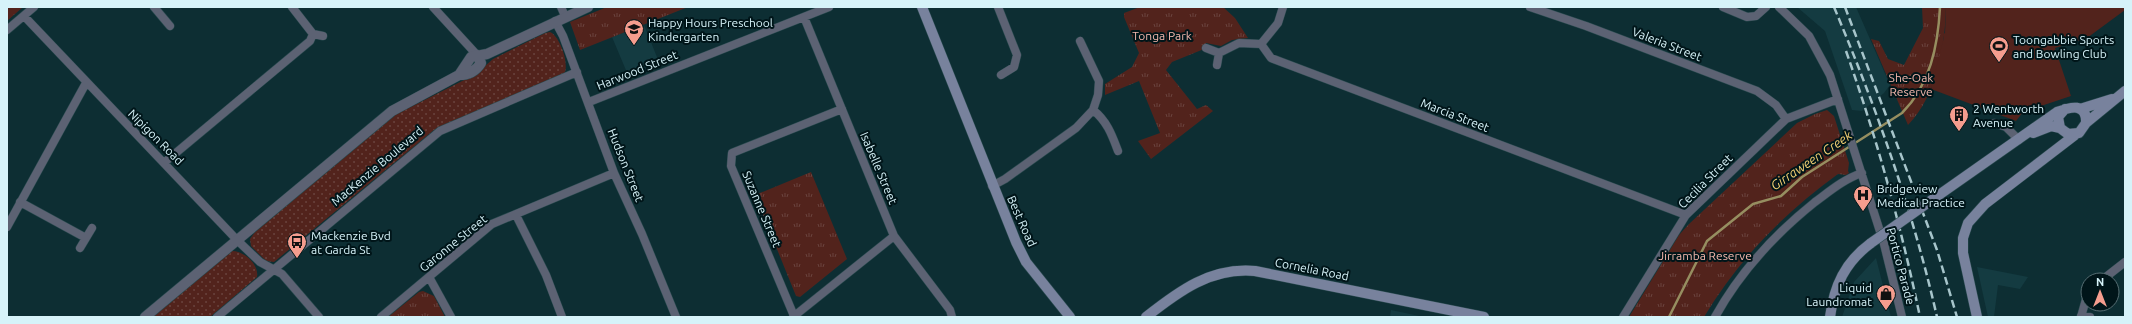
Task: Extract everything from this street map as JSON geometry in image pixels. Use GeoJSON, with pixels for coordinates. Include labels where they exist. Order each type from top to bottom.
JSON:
{"type":"FeatureCollection","features":[{"type":"Feature","properties":{"kind":"main road","name":"Best Road"},"geometry":{"type":"LineString","coordinates":[[915,7],[962,117],[968,124]]}},
{"type":"Feature","properties":{"kind":"main road","name":"Best Road"},"geometry":{"type":"LineString","coordinates":[[922,7],[967,116],[968,124],[992,186],[1026,262],[1070,317]]}},
{"type":"Feature","properties":{"kind":"main road"},"geometry":{"type":"LineString","coordinates":[[1977,317],[1963,253],[1963,238],[1968,223],[1985,204],[2056,149],[2082,131],[2086,123],[2125,91]]}},
{"type":"Feature","properties":{"kind":"main road"},"geometry":{"type":"LineString","coordinates":[[1830,317],[1833,296],[1842,274],[1854,258],[1871,243],[2018,140],[2051,115],[2071,107],[2080,109],[2117,97]]}},
{"type":"Feature","properties":{"kind":"main road"},"geometry":{"type":"LineString","coordinates":[[2056,149],[2062,130],[2058,117],[2064,109]]}},
{"type":"Feature","properties":{"kind":"main road"},"geometry":{"type":"LineString","coordinates":[[2080,109],[2085,115],[2086,123]]}},
{"type":"Feature","properties":{"kind":"main road"},"geometry":{"type":"LineString","coordinates":[[2018,140],[2046,127],[2062,130],[2075,135]]}},
{"type":"Feature","properties":{"kind":"main road","name":"Cornelia Road"},"geometry":{"type":"LineString","coordinates":[[1146,317],[1198,280],[1233,270],[1254,270],[1479,317]]}},
{"type":"Feature","properties":{"kind":"street"},"geometry":{"type":"LineString","coordinates":[[7,30],[34,7]]}},
{"type":"Feature","properties":{"kind":"street"},"geometry":{"type":"LineString","coordinates":[[154,7],[170,26]]}},
{"type":"Feature","properties":{"kind":"street"},"geometry":{"type":"LineString","coordinates":[[292,7],[313,34],[323,36]]}},
{"type":"Feature","properties":{"kind":"street"},"geometry":{"type":"LineString","coordinates":[[145,317],[392,111],[459,75],[467,75],[477,69],[481,63],[477,55],[433,7]]}},
{"type":"Feature","properties":{"kind":"street"},"geometry":{"type":"LineString","coordinates":[[477,55],[487,54],[554,21],[563,12],[588,7]]}},
{"type":"Feature","properties":{"kind":"street","name":"Harwood Street"},"geometry":{"type":"LineString","coordinates":[[589,102],[828,7]]}},
{"type":"Feature","properties":{"kind":"street"},"geometry":{"type":"LineString","coordinates":[[998,7],[1016,55],[1014,67],[1001,75]]}},
{"type":"Feature","properties":{"kind":"street"},"geometry":{"type":"LineString","coordinates":[[1206,48],[1219,52],[1239,44],[1261,44],[1278,23],[1283,7]]}},
{"type":"Feature","properties":{"kind":"street","name":"Valeria Street"},"geometry":{"type":"LineString","coordinates":[[1530,7],[1586,26],[1757,92],[1776,105],[1786,119]]}},
{"type":"Feature","properties":{"kind":"street"},"geometry":{"type":"LineString","coordinates":[[1723,7],[1748,16],[1756,16],[1766,7]]}},
{"type":"Feature","properties":{"kind":"street","name":"Portico Parade"},"geometry":{"type":"LineString","coordinates":[[1779,7],[1809,36],[1825,64],[1855,149],[1884,244],[1902,317]]}},
{"type":"Feature","properties":{"kind":"street","name":"Nipigon Road"},"geometry":{"type":"LineString","coordinates":[[24,16],[86,83],[165,162],[237,240],[260,262],[274,269],[289,281],[319,317]]}},
{"type":"Feature","properties":{"kind":"street","name":"Isabelle Street"},"geometry":{"type":"LineString","coordinates":[[804,17],[894,236],[950,310],[952,317]]}},
{"type":"Feature","properties":{"kind":"street","name":"Hudson Street"},"geometry":{"type":"LineString","coordinates":[[554,21],[563,36],[614,172],[642,234],[676,317]]}},
{"type":"Feature","properties":{"kind":"street"},"geometry":{"type":"LineString","coordinates":[[165,162],[310,41],[313,34]]}},
{"type":"Feature","properties":{"kind":"street"},"geometry":{"type":"LineString","coordinates":[[992,186],[1005,179],[1076,128],[1093,110],[1098,96],[1099,81],[1080,41]]}},
{"type":"Feature","properties":{"kind":"street","name":"Marcia Street"},"geometry":{"type":"LineString","coordinates":[[1261,44],[1271,58],[1686,215]]}},
{"type":"Feature","properties":{"kind":"street"},"geometry":{"type":"LineString","coordinates":[[1217,65],[1219,52]]}},
{"type":"Feature","properties":{"kind":"street","name":"MacKenzie Boulevard"},"geometry":{"type":"LineString","coordinates":[[217,317],[440,131],[577,72]]}},
{"type":"Feature","properties":{"kind":"street"},"geometry":{"type":"LineString","coordinates":[[7,227],[86,83]]}},
{"type":"Feature","properties":{"kind":"street","name":"Cecilia Street"},"geometry":{"type":"LineString","coordinates":[[1622,317],[1686,215],[1786,119],[1838,99]]}},
{"type":"Feature","properties":{"kind":"street","name":"Suzanne Street"},"geometry":{"type":"LineString","coordinates":[[793,317],[731,166],[732,154],[842,109]]}},
{"type":"Feature","properties":{"kind":"street"},"geometry":{"type":"LineString","coordinates":[[1093,110],[1102,117],[1112,133],[1118,151]]}},
{"type":"Feature","properties":{"kind":"street"},"geometry":{"type":"LineString","coordinates":[[1994,123],[2006,127],[2018,140]]}},
{"type":"Feature","properties":{"kind":"street","name":"Garonne Street"},"geometry":{"type":"LineString","coordinates":[[381,317],[492,224],[614,172]]}},
{"type":"Feature","properties":{"kind":"street"},"geometry":{"type":"LineString","coordinates":[[1715,317],[1735,285],[1781,231],[1830,190],[1852,176],[1862,173]]}},
{"type":"Feature","properties":{"kind":"street"},"geometry":{"type":"LineString","coordinates":[[20,202],[86,238]]}},
{"type":"Feature","properties":{"kind":"street"},"geometry":{"type":"LineString","coordinates":[[516,215],[546,275],[562,317]]}},
{"type":"Feature","properties":{"kind":"street"},"geometry":{"type":"LineString","coordinates":[[80,248],[92,228]]}},
{"type":"Feature","properties":{"kind":"street"},"geometry":{"type":"LineString","coordinates":[[793,317],[894,236]]}},
{"type":"Feature","properties":{"kind":"street"},"geometry":{"type":"LineString","coordinates":[[2112,272],[2125,262]]}},
{"type":"Feature","properties":{"kind":"street"},"geometry":{"type":"LineString","coordinates":[[429,277],[451,317]]}},
{"type":"Feature","properties":{"kind":"street"},"geometry":{"type":"LineString","coordinates":[[2081,316],[2090,317]]}},
{"type":"Feature","properties":{"kind":"shaded area"},"geometry":{"type":"Polygon","coordinates":[[[1797,7],[1856,7],[1890,85],[1884,93],[1862,111],[1852,110],[1825,31],[1797,7]]]}},
{"type":"Feature","properties":{"kind":"shaded area","name":"Happy Hours Preschool Kindergarten"},"geometry":{"type":"Polygon","coordinates":[[[644,25],[659,62],[628,75],[612,37],[644,25]]]}},
{"type":"Feature","properties":{"kind":"shaded area"},"geometry":{"type":"Polygon","coordinates":[[[1876,258],[1891,317],[1842,317],[1854,282],[1876,258]]]}},
{"type":"Feature","properties":{"kind":"shaded area"},"geometry":{"type":"Polygon","coordinates":[[[1977,267],[2028,277],[2020,289],[1998,285],[1994,317],[1988,317],[1977,267]]]}},
{"type":"Feature","properties":{"kind":"shaded area"},"geometry":{"type":"Polygon","coordinates":[[[1391,310],[1424,317],[1390,317],[1391,310]]]}},
{"type":"Feature","properties":{"kind":"green space"},"geometry":{"type":"Polygon","coordinates":[[[7,7],[23,7],[7,21],[7,7]]]}},
{"type":"Feature","properties":{"kind":"green space"},"geometry":{"type":"Polygon","coordinates":[[[607,7],[688,7],[580,50],[570,22],[607,7]]]}},
{"type":"Feature","properties":{"kind":"green space","name":"Tonga Park"},"geometry":{"type":"Polygon","coordinates":[[[1140,7],[1223,7],[1235,18],[1248,38],[1232,40],[1221,46],[1206,43],[1204,49],[1172,62],[1166,70],[1197,109],[1206,105],[1213,111],[1151,159],[1138,141],[1160,133],[1139,81],[1105,95],[1105,84],[1132,67],[1139,53],[1124,17],[1124,13],[1140,7]]]}},
{"type":"Feature","properties":{"kind":"green space","name":"She-Oak Reserve"},"geometry":{"type":"Polygon","coordinates":[[[1922,7],[1946,7],[1944,38],[1938,70],[1933,85],[1918,113],[1908,125],[1871,39],[1879,41],[1888,59],[1904,65],[1923,28],[1922,7]]]}},
{"type":"Feature","properties":{"kind":"green space","name":"Toongabbie Sports and Bowling Club"},"geometry":{"type":"Polygon","coordinates":[[[1946,7],[2125,7],[2125,10],[2087,38],[2055,48],[2071,96],[2023,112],[2016,121],[1931,89],[1944,37],[1943,34],[1945,33],[1946,7]]]}},
{"type":"Feature","properties":{"kind":"green space"},"geometry":{"type":"Polygon","coordinates":[[[550,32],[557,39],[563,51],[566,64],[564,74],[434,130],[274,262],[266,261],[251,246],[250,239],[255,232],[395,115],[476,74],[493,59],[545,33],[550,32]]]}},
{"type":"Feature","properties":{"kind":"green space","name":"Jirramba Reserve"},"geometry":{"type":"Polygon","coordinates":[[[1827,110],[1834,116],[1849,163],[1849,173],[1846,175],[1838,174],[1799,205],[1781,222],[1747,257],[1704,317],[1629,317],[1679,235],[1689,224],[1797,123],[1827,110]]]}},
{"type":"Feature","properties":{"kind":"green space"},"geometry":{"type":"Polygon","coordinates":[[[811,172],[847,259],[800,297],[796,296],[755,195],[811,172]]]}},
{"type":"Feature","properties":{"kind":"green space"},"geometry":{"type":"Polygon","coordinates":[[[232,251],[241,253],[250,259],[256,267],[257,277],[210,317],[153,317],[232,251]]]}},
{"type":"Feature","properties":{"kind":"green space"},"geometry":{"type":"Polygon","coordinates":[[[423,291],[434,296],[445,317],[388,317],[419,292],[423,291]]]}},
{"type":"Feature","properties":{"kind":"waterway","name":"Girraween Creek"},"geometry":{"type":"LineString","coordinates":[[1669,317],[1707,241],[1753,204],[1781,196],[1802,177],[1902,113],[1912,102],[1926,77],[1931,64],[1937,36],[1940,7]]}},
{"type":"Feature","properties":{"kind":"railway"},"geometry":{"type":"LineString","coordinates":[[1834,7],[1879,121],[1905,199],[1917,238],[1937,317]]}},
{"type":"Feature","properties":{"kind":"railway"},"geometry":{"type":"LineString","coordinates":[[1845,7],[1937,250],[1957,317]]}},
{"type":"Feature","properties":{"kind":"railway"},"geometry":{"type":"LineString","coordinates":[[1846,51],[1888,183],[1905,249],[1920,317]]}},
{"type":"Feature","properties":{"kind":"place","name":"Happy Hours Preschool Kindergarten"},"geometry":{"type":"Point","coordinates":[634,46]}},
{"type":"Feature","properties":{"kind":"place","name":"Toongabbie Sports and Bowling Club"},"geometry":{"type":"Point","coordinates":[1999,63]}},
{"type":"Feature","properties":{"kind":"place","name":"2 Wentworth Avenue"},"geometry":{"type":"Point","coordinates":[1959,132]}},
{"type":"Feature","properties":{"kind":"place","name":"Bridgeview Medical Practice"},"geometry":{"type":"Point","coordinates":[1863,212]}},
{"type":"Feature","properties":{"kind":"place","name":"Mackenzie Bvd at Garda St"},"geometry":{"type":"Point","coordinates":[297,259]}},
{"type":"Feature","properties":{"kind":"place","name":"Liquid Laundromat"},"geometry":{"type":"Point","coordinates":[1886,311]}}]}
